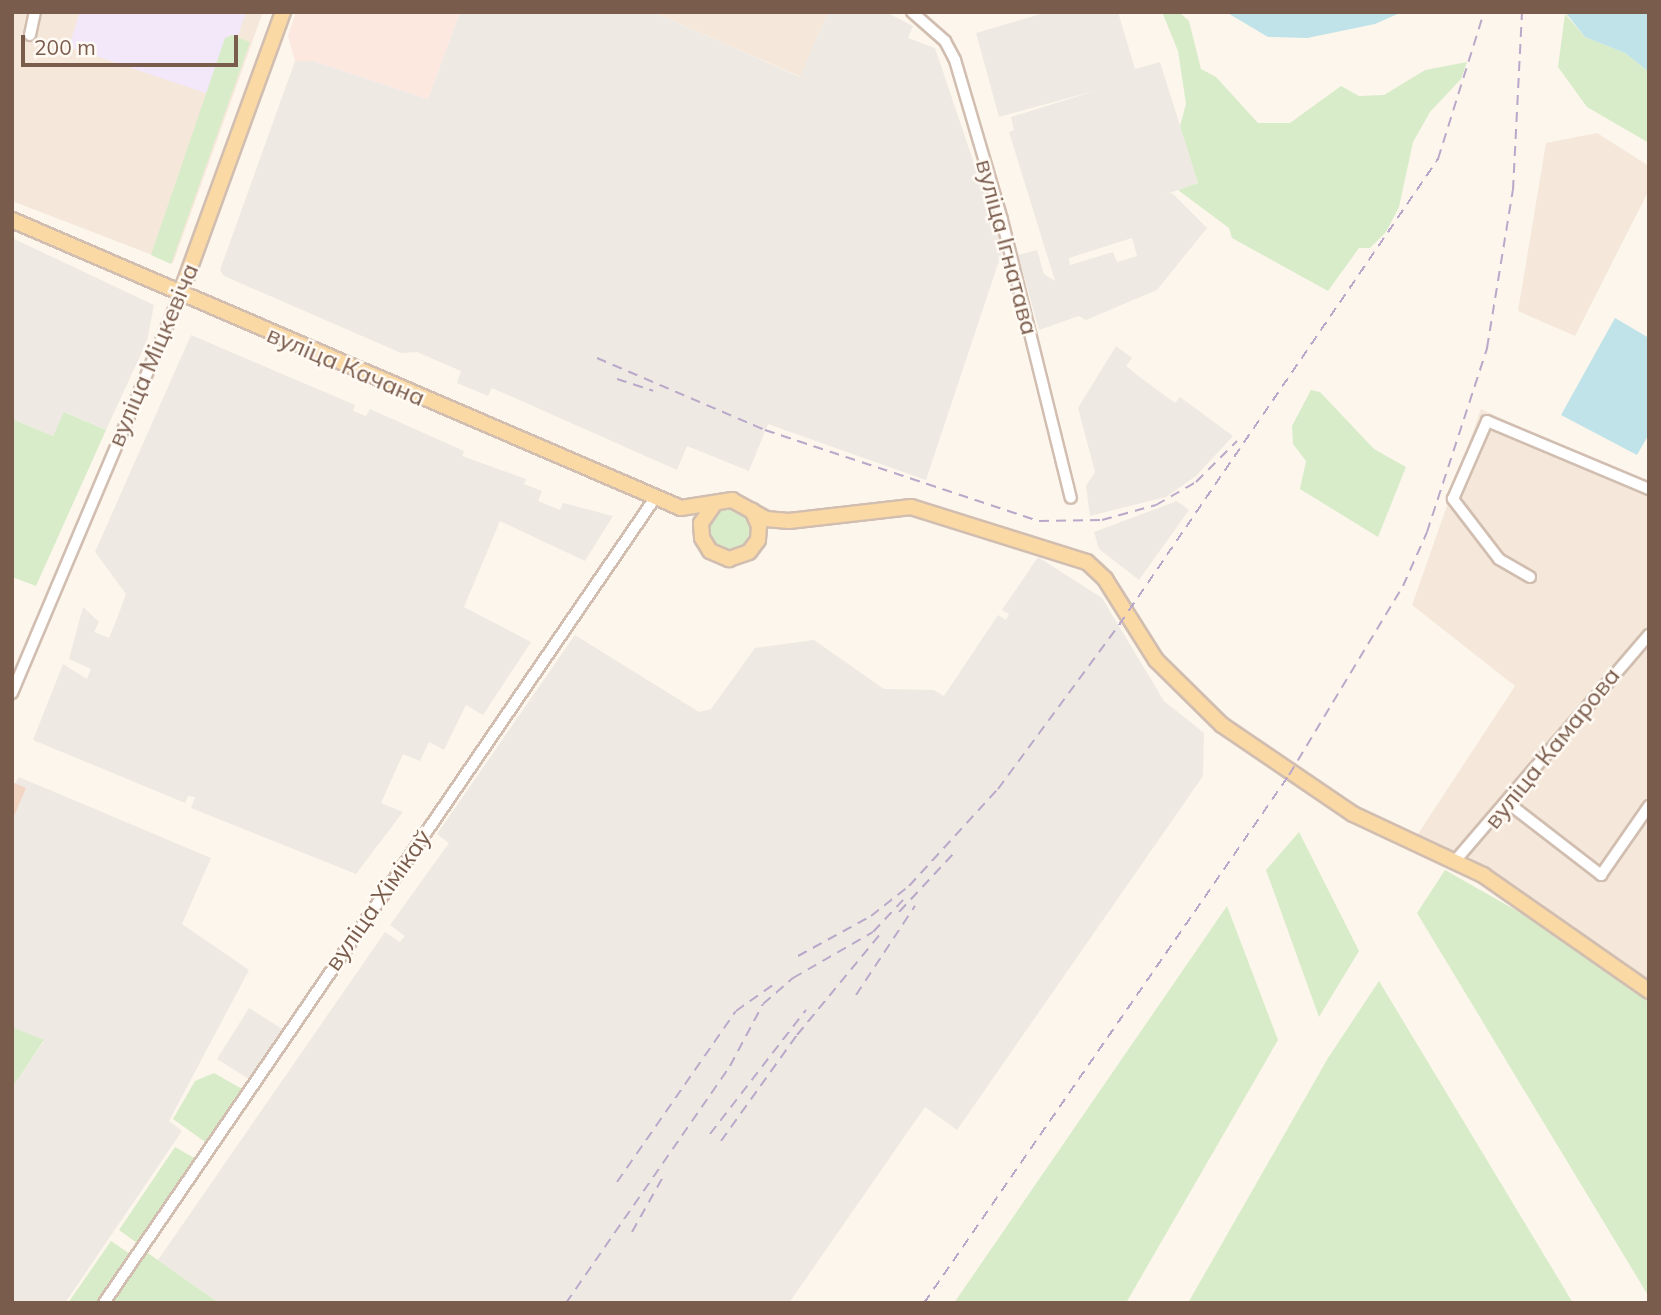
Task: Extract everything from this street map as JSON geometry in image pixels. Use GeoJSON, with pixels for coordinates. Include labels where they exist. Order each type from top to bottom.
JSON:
{"type":"FeatureCollection","features":[{"type":"Feature","properties":{"kind":"main road","name":"вуліца Міцкевіча"},"geometry":{"type":"LineString","coordinates":[[180,295],[283,12]]}},
{"type":"Feature","properties":{"kind":"main road","name":"вуліца Качана"},"geometry":{"type":"LineString","coordinates":[[12,220],[180,295],[681,508],[713,506],[732,500],[766,519],[789,521],[911,507],[1087,562],[1105,579],[1167,674],[1248,743],[1314,791],[1455,861],[1649,991]]}},
{"type":"Feature","properties":{"kind":"main road"},"geometry":{"type":"LineString","coordinates":[[701,530],[713,506]]}},
{"type":"Feature","properties":{"kind":"main road","name":"вуліца Качана"},"geometry":{"type":"LineString","coordinates":[[681,508],[701,530],[710,551],[729,559],[749,552],[760,533],[789,521]]}},
{"type":"Feature","properties":{"kind":"main road"},"geometry":{"type":"LineString","coordinates":[[750,508],[760,533]]}},
{"type":"Feature","properties":{"kind":"street"},"geometry":{"type":"LineString","coordinates":[[30,35],[35,12]]}},
{"type":"Feature","properties":{"kind":"street","name":"вуліца Ігнатава"},"geometry":{"type":"LineString","coordinates":[[912,12],[945,41],[955,60],[1002,220],[1072,498]]}},
{"type":"Feature","properties":{"kind":"street","name":"вуліца Міцкевіча"},"geometry":{"type":"LineString","coordinates":[[12,693],[180,295]]}},
{"type":"Feature","properties":{"kind":"street"},"geometry":{"type":"LineString","coordinates":[[1530,578],[1499,559],[1453,499],[1487,421],[1649,489]]}},
{"type":"Feature","properties":{"kind":"street","name":"вуліца Хімікаў"},"geometry":{"type":"LineString","coordinates":[[104,1303],[655,498]]}},
{"type":"Feature","properties":{"kind":"street","name":"вуліца Камарова"},"geometry":{"type":"LineString","coordinates":[[1455,861],[1508,803],[1649,635]]}},
{"type":"Feature","properties":{"kind":"street"},"geometry":{"type":"LineString","coordinates":[[1508,803],[1601,875],[1649,806]]}},
{"type":"Feature","properties":{"kind":"shaded area"},"geometry":{"type":"Polygon","coordinates":[[[12,12],[263,12],[173,263],[12,201],[12,12]]]}},
{"type":"Feature","properties":{"kind":"shaded area"},"geometry":{"type":"Polygon","coordinates":[[[80,12],[246,12],[217,97],[69,47],[80,12]]]}},
{"type":"Feature","properties":{"kind":"shaded area"},"geometry":{"type":"Polygon","coordinates":[[[296,12],[460,12],[428,99],[314,61],[295,61],[288,36],[296,12]]]}},
{"type":"Feature","properties":{"kind":"shaded area"},"geometry":{"type":"Polygon","coordinates":[[[460,12],[653,12],[800,77],[828,12],[886,12],[913,26],[908,38],[935,48],[1003,249],[926,480],[768,424],[749,471],[687,446],[677,470],[492,388],[488,396],[457,383],[461,371],[417,352],[401,353],[224,276],[220,270],[295,61],[314,61],[428,99],[460,12]]]}},
{"type":"Feature","properties":{"kind":"shaded area"},"geometry":{"type":"Polygon","coordinates":[[[653,12],[828,12],[801,77],[653,12]]]}},
{"type":"Feature","properties":{"kind":"shaded area"},"geometry":{"type":"Polygon","coordinates":[[[1048,12],[1118,12],[1135,69],[1160,62],[1198,183],[1166,194],[1172,193],[1207,228],[1157,290],[1086,320],[1079,316],[1039,330],[1018,255],[1037,250],[1044,274],[1055,281],[1009,132],[1014,130],[1011,117],[1098,90],[999,117],[976,33],[1048,12]],[[1132,238],[1069,258],[1070,265],[1113,252],[1117,262],[1137,256],[1132,238]]]}},
{"type":"Feature","properties":{"kind":"shaded area"},"geometry":{"type":"Polygon","coordinates":[[[1597,133],[1649,166],[1649,190],[1575,336],[1518,311],[1546,143],[1597,133]]]}},
{"type":"Feature","properties":{"kind":"shaded area"},"geometry":{"type":"Polygon","coordinates":[[[12,238],[154,305],[147,341],[106,430],[65,412],[53,436],[12,419],[12,238]]]}},
{"type":"Feature","properties":{"kind":"shaded area"},"geometry":{"type":"Polygon","coordinates":[[[191,335],[355,405],[353,411],[366,416],[370,409],[464,451],[462,456],[526,479],[524,484],[542,491],[538,501],[560,510],[563,503],[613,516],[585,561],[500,521],[464,607],[531,642],[483,715],[466,705],[444,750],[429,742],[420,761],[403,754],[381,803],[403,812],[356,874],[191,808],[195,797],[188,796],[185,803],[33,740],[63,664],[87,679],[91,669],[69,659],[83,607],[99,622],[94,632],[109,638],[116,621],[126,594],[95,552],[191,335]]]}},
{"type":"Feature","properties":{"kind":"shaded area"},"geometry":{"type":"Polygon","coordinates":[[[1116,346],[1132,358],[1126,366],[1141,378],[1175,403],[1180,397],[1233,436],[1196,476],[1166,497],[1090,516],[1086,486],[1095,472],[1078,408],[1116,346]]]}},
{"type":"Feature","properties":{"kind":"shaded area"},"geometry":{"type":"Polygon","coordinates":[[[1481,409],[1649,486],[1649,982],[1469,857],[1416,837],[1515,686],[1412,605],[1481,409]]]}},
{"type":"Feature","properties":{"kind":"shaded area"},"geometry":{"type":"Polygon","coordinates":[[[1177,501],[1189,510],[1139,580],[1099,549],[1094,532],[1177,501]]]}},
{"type":"Feature","properties":{"kind":"shaded area"},"geometry":{"type":"Polygon","coordinates":[[[1038,557],[1102,598],[1164,701],[1204,733],[1203,776],[957,1130],[925,1107],[789,1303],[219,1303],[158,1260],[385,932],[400,942],[405,936],[390,925],[449,843],[437,834],[575,635],[699,712],[711,709],[755,648],[814,640],[884,689],[934,690],[944,696],[998,615],[1006,620],[1009,614],[1002,610],[1038,557]]]}},
{"type":"Feature","properties":{"kind":"shaded area"},"geometry":{"type":"Polygon","coordinates":[[[19,777],[211,858],[182,924],[249,970],[169,1121],[182,1131],[65,1303],[12,1303],[12,1088],[44,1041],[12,1027],[12,788],[19,777]]]}},
{"type":"Feature","properties":{"kind":"shaded area"},"geometry":{"type":"Polygon","coordinates":[[[249,1008],[287,1032],[252,1081],[217,1059],[249,1008]]]}},
{"type":"Feature","properties":{"kind":"green space"},"geometry":{"type":"Polygon","coordinates":[[[1162,12],[1179,12],[1189,21],[1201,69],[1216,77],[1258,123],[1290,123],[1341,86],[1359,96],[1384,95],[1425,70],[1467,62],[1461,79],[1430,112],[1413,142],[1399,207],[1386,232],[1370,248],[1359,248],[1328,291],[1232,238],[1229,228],[1178,190],[1198,183],[1180,126],[1186,104],[1178,51],[1162,12]]]}},
{"type":"Feature","properties":{"kind":"green space"},"geometry":{"type":"Polygon","coordinates":[[[1565,14],[1585,37],[1625,53],[1649,72],[1649,143],[1587,107],[1558,67],[1565,14]]]}},
{"type":"Feature","properties":{"kind":"green space"},"geometry":{"type":"Polygon","coordinates":[[[232,35],[250,42],[171,264],[151,255],[225,38],[232,35]]]}},
{"type":"Feature","properties":{"kind":"green space"},"geometry":{"type":"Polygon","coordinates":[[[1311,390],[1320,392],[1374,449],[1406,467],[1378,537],[1300,489],[1306,461],[1293,444],[1292,426],[1311,390]]]}},
{"type":"Feature","properties":{"kind":"green space"},"geometry":{"type":"Polygon","coordinates":[[[64,412],[106,430],[36,586],[12,577],[12,419],[53,436],[64,412]]]}},
{"type":"Feature","properties":{"kind":"green space"},"geometry":{"type":"Polygon","coordinates":[[[729,506],[745,512],[751,528],[745,544],[729,550],[713,544],[707,528],[713,512],[729,506]]]}},
{"type":"Feature","properties":{"kind":"green space"},"geometry":{"type":"Polygon","coordinates":[[[1299,832],[1359,951],[1319,1017],[1266,870],[1299,832]]]}},
{"type":"Feature","properties":{"kind":"green space"},"geometry":{"type":"Polygon","coordinates":[[[1445,870],[1547,928],[1649,1002],[1649,1297],[1417,913],[1445,870]]]}},
{"type":"Feature","properties":{"kind":"green space"},"geometry":{"type":"Polygon","coordinates":[[[1227,906],[1278,1040],[1126,1303],[954,1303],[1227,906]]]}},
{"type":"Feature","properties":{"kind":"green space"},"geometry":{"type":"Polygon","coordinates":[[[1379,981],[1573,1303],[1188,1303],[1328,1058],[1379,981]]]}},
{"type":"Feature","properties":{"kind":"green space"},"geometry":{"type":"Polygon","coordinates":[[[12,1027],[44,1040],[12,1088],[12,1027]]]}},
{"type":"Feature","properties":{"kind":"green space"},"geometry":{"type":"Polygon","coordinates":[[[214,1073],[244,1090],[208,1144],[173,1119],[195,1081],[214,1073]]]}},
{"type":"Feature","properties":{"kind":"green space"},"geometry":{"type":"Polygon","coordinates":[[[175,1147],[196,1159],[137,1243],[119,1230],[175,1147]]]}},
{"type":"Feature","properties":{"kind":"green space"},"geometry":{"type":"Polygon","coordinates":[[[111,1241],[133,1256],[100,1303],[68,1303],[111,1241]]]}},
{"type":"Feature","properties":{"kind":"green space"},"geometry":{"type":"Polygon","coordinates":[[[145,1251],[219,1303],[109,1303],[145,1251]]]}},
{"type":"Feature","properties":{"kind":"water"},"geometry":{"type":"Polygon","coordinates":[[[1226,12],[1402,12],[1375,24],[1307,38],[1268,37],[1226,12]]]}},
{"type":"Feature","properties":{"kind":"water"},"geometry":{"type":"Polygon","coordinates":[[[1565,12],[1649,12],[1649,72],[1625,53],[1585,37],[1565,12]]]}},
{"type":"Feature","properties":{"kind":"water"},"geometry":{"type":"Polygon","coordinates":[[[1615,318],[1649,338],[1649,434],[1637,455],[1561,415],[1615,318]]]}},
{"type":"Feature","properties":{"kind":"building"},"geometry":{"type":"Polygon","coordinates":[[[14,783],[26,788],[12,821],[12,788],[14,783]]]}},
{"type":"Feature","properties":{"kind":"railway"},"geometry":{"type":"LineString","coordinates":[[798,956],[871,916],[909,886],[998,789],[1119,625],[1438,159],[1484,12]]}},
{"type":"Feature","properties":{"kind":"railway"},"geometry":{"type":"LineString","coordinates":[[924,1303],[1289,775],[1403,586],[1427,532],[1487,348],[1513,190],[1522,12]]}},
{"type":"Feature","properties":{"kind":"railway"},"geometry":{"type":"LineString","coordinates":[[597,358],[765,430],[1039,521],[1102,520],[1156,505],[1196,482],[1237,441]]}},
{"type":"Feature","properties":{"kind":"railway"},"geometry":{"type":"LineString","coordinates":[[617,379],[653,391]]}},
{"type":"Feature","properties":{"kind":"railway"},"geometry":{"type":"LineString","coordinates":[[899,912],[954,853]]}},
{"type":"Feature","properties":{"kind":"railway"},"geometry":{"type":"LineString","coordinates":[[566,1303],[730,1066],[763,1004],[793,978],[873,932],[903,900]]}},
{"type":"Feature","properties":{"kind":"railway"},"geometry":{"type":"LineString","coordinates":[[856,995],[915,906]]}},
{"type":"Feature","properties":{"kind":"railway"},"geometry":{"type":"LineString","coordinates":[[721,1141],[797,1035],[881,933]]}},
{"type":"Feature","properties":{"kind":"railway"},"geometry":{"type":"LineString","coordinates":[[617,1182],[736,1011],[777,982]]}},
{"type":"Feature","properties":{"kind":"railway"},"geometry":{"type":"LineString","coordinates":[[710,1134],[806,1010]]}},
{"type":"Feature","properties":{"kind":"railway"},"geometry":{"type":"LineString","coordinates":[[632,1232],[663,1177]]}}]}
